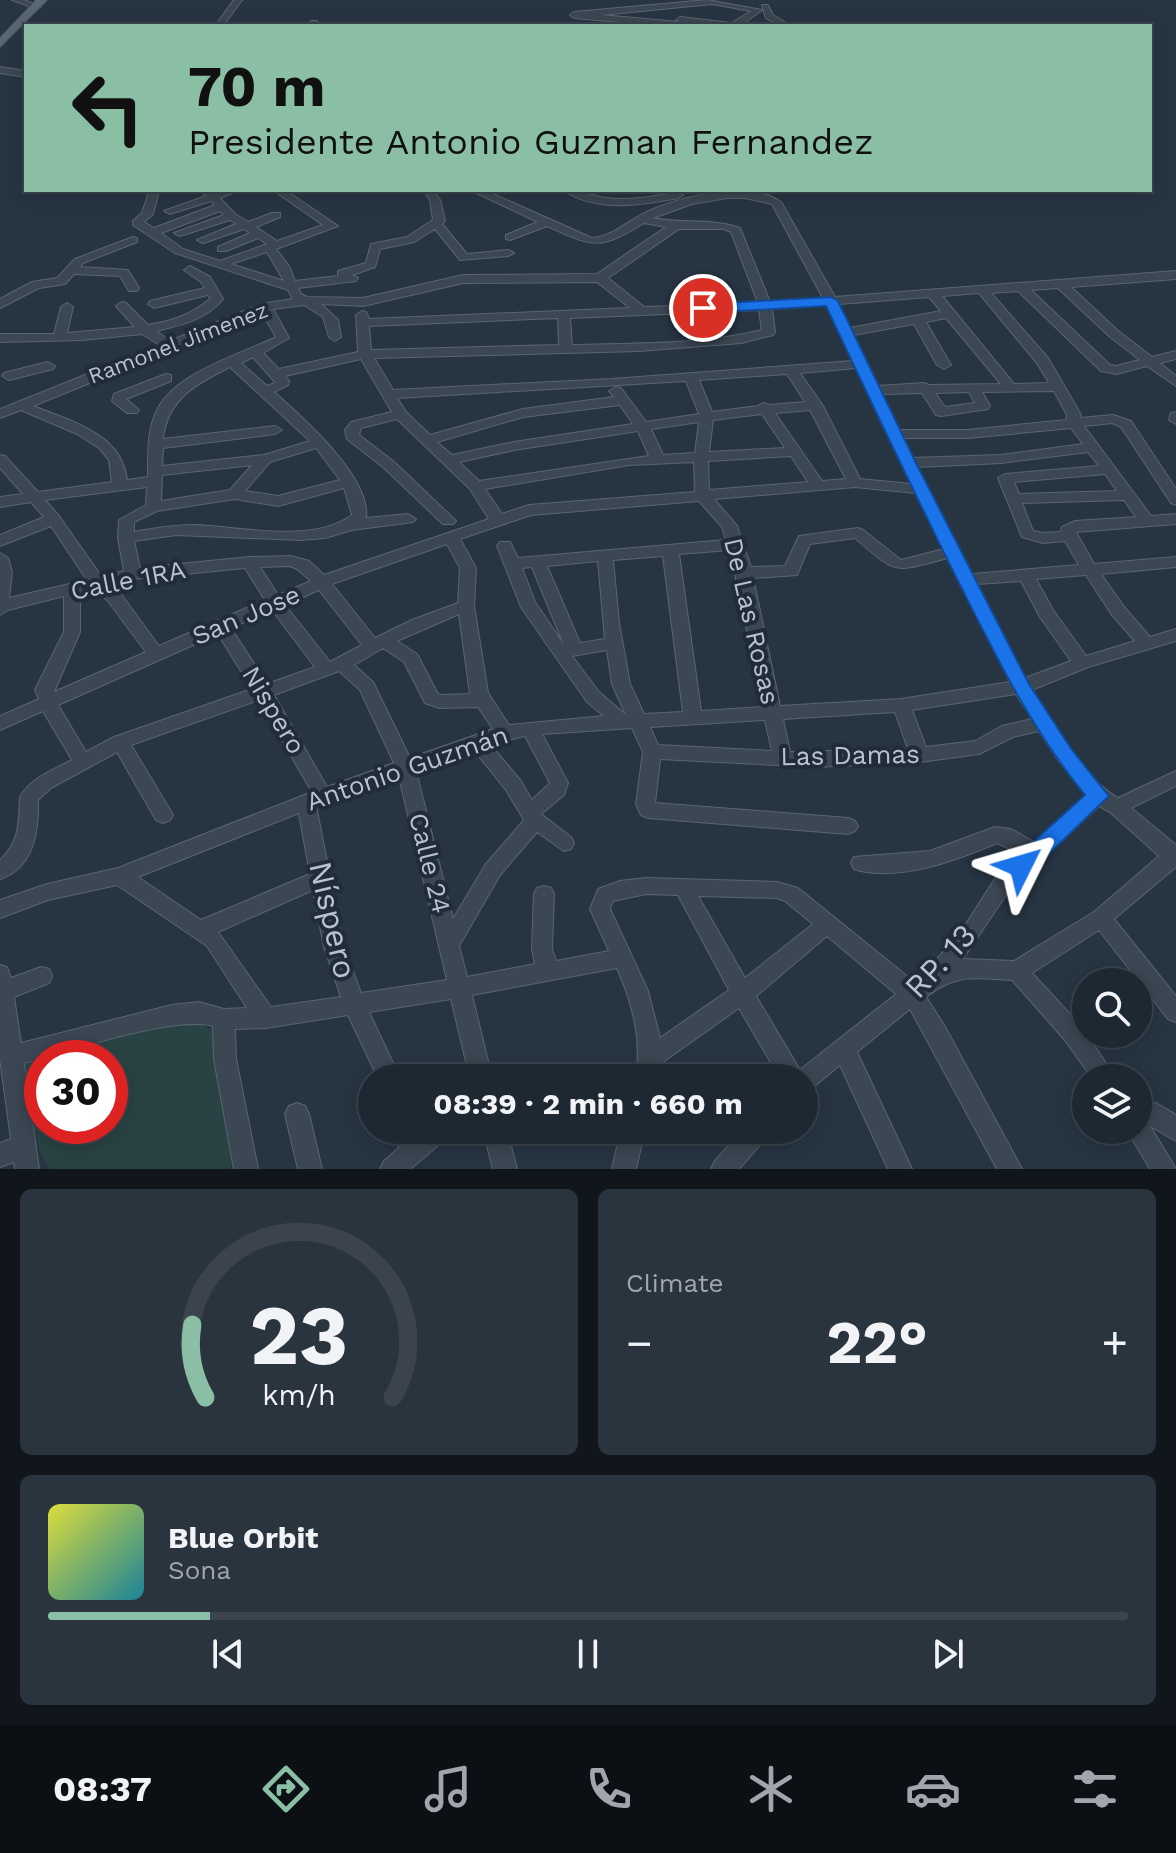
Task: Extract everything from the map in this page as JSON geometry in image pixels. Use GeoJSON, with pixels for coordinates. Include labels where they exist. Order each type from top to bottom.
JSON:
{"type":"FeatureCollection","features":[{"type":"Feature","properties":{"kind":"main road"},"geometry":{"type":"LineString","coordinates":[[32,24],[53,0]]}},
{"type":"Feature","properties":{"kind":"main road"},"geometry":{"type":"LineString","coordinates":[[0,55],[39,3]]}},
{"type":"Feature","properties":{"kind":"street"},"geometry":{"type":"LineString","coordinates":[[220,24],[238,0]]}},
{"type":"Feature","properties":{"kind":"street"},"geometry":{"type":"LineString","coordinates":[[228,24],[245,0]]}},
{"type":"Feature","properties":{"kind":"street"},"geometry":{"type":"LineString","coordinates":[[737,24],[779,0]]}},
{"type":"Feature","properties":{"kind":"street"},"geometry":{"type":"LineString","coordinates":[[15,2],[39,3]]}},
{"type":"Feature","properties":{"kind":"street"},"geometry":{"type":"LineString","coordinates":[[682,24],[574,15],[718,2],[762,8],[783,24]]}},
{"type":"Feature","properties":{"kind":"street"},"geometry":{"type":"LineString","coordinates":[[690,3],[749,15]]}},
{"type":"Feature","properties":{"kind":"street"},"geometry":{"type":"LineString","coordinates":[[639,8],[648,20]]}},
{"type":"Feature","properties":{"kind":"street"},"geometry":{"type":"LineString","coordinates":[[671,22],[693,19],[722,24]]}},
{"type":"Feature","properties":{"kind":"street"},"geometry":{"type":"LineString","coordinates":[[0,70],[24,74]]}},
{"type":"Feature","properties":{"kind":"street"},"geometry":{"type":"LineString","coordinates":[[151,192],[149,211],[137,223],[179,251],[292,286],[374,276]]}},
{"type":"Feature","properties":{"kind":"street"},"geometry":{"type":"LineString","coordinates":[[221,264],[332,226],[281,192]]}},
{"type":"Feature","properties":{"kind":"street"},"geometry":{"type":"LineString","coordinates":[[342,274],[371,265],[375,246],[410,240],[439,221],[438,210],[429,192]]}},
{"type":"Feature","properties":{"kind":"street"},"geometry":{"type":"LineString","coordinates":[[479,192],[583,240],[598,242],[672,205],[743,195],[776,202],[831,301],[908,463],[1021,687],[1064,755],[1098,796],[1117,807],[1175,856],[1101,918],[1017,971],[963,968],[937,975]]}},
{"type":"Feature","properties":{"kind":"street"},"geometry":{"type":"LineString","coordinates":[[574,192],[611,204],[704,192]]}},
{"type":"Feature","properties":{"kind":"street"},"geometry":{"type":"LineString","coordinates":[[170,211],[208,194],[272,246],[300,299],[310,300],[333,322],[335,337]]}},
{"type":"Feature","properties":{"kind":"street"},"geometry":{"type":"LineString","coordinates":[[153,232],[227,211]]}},
{"type":"Feature","properties":{"kind":"street"},"geometry":{"type":"LineString","coordinates":[[180,233],[227,211]]}},
{"type":"Feature","properties":{"kind":"street"},"geometry":{"type":"LineString","coordinates":[[222,249],[276,215]]}},
{"type":"Feature","properties":{"kind":"street"},"geometry":{"type":"LineString","coordinates":[[276,374],[365,354],[639,347],[765,335],[770,329],[765,306],[736,230],[725,226],[676,226],[641,219]]}},
{"type":"Feature","properties":{"kind":"street"},"geometry":{"type":"LineString","coordinates":[[436,223],[464,258],[508,253]]}},
{"type":"Feature","properties":{"kind":"street"},"geometry":{"type":"LineString","coordinates":[[510,237],[545,223]]}},
{"type":"Feature","properties":{"kind":"street"},"geometry":{"type":"LineString","coordinates":[[640,310],[600,278],[676,226]]}},
{"type":"Feature","properties":{"kind":"street"},"geometry":{"type":"LineString","coordinates":[[203,240],[251,229]]}},
{"type":"Feature","properties":{"kind":"street"},"geometry":{"type":"LineString","coordinates":[[2,301],[35,285],[61,281],[79,261],[133,240]]}},
{"type":"Feature","properties":{"kind":"street"},"geometry":{"type":"LineString","coordinates":[[69,270],[124,273],[133,288]]}},
{"type":"Feature","properties":{"kind":"street"},"geometry":{"type":"LineString","coordinates":[[0,338],[89,338],[145,330],[207,310],[217,299],[206,280],[190,270]]}},
{"type":"Feature","properties":{"kind":"street"},"geometry":{"type":"LineString","coordinates":[[362,323],[765,306],[1176,275]]}},
{"type":"Feature","properties":{"kind":"street","name":"Ramonel Jimenez"},"geometry":{"type":"LineString","coordinates":[[1,412],[139,360],[265,307],[310,300],[363,302],[463,279],[600,278]]}},
{"type":"Feature","properties":{"kind":"street"},"geometry":{"type":"LineString","coordinates":[[1061,284],[1176,382]]}},
{"type":"Feature","properties":{"kind":"street"},"geometry":{"type":"LineString","coordinates":[[1021,287],[1106,368],[1116,370],[1176,355]]}},
{"type":"Feature","properties":{"kind":"street"},"geometry":{"type":"LineString","coordinates":[[154,304],[213,290]]}},
{"type":"Feature","properties":{"kind":"street"},"geometry":{"type":"LineString","coordinates":[[983,291],[1043,361],[1074,415],[1073,421],[1147,521]]}},
{"type":"Feature","properties":{"kind":"street"},"geometry":{"type":"LineString","coordinates":[[934,295],[1011,388]]}},
{"type":"Feature","properties":{"kind":"street"},"geometry":{"type":"LineString","coordinates":[[363,302],[365,354],[375,375],[391,394],[400,414],[476,486],[497,519]]}},
{"type":"Feature","properties":{"kind":"street"},"geometry":{"type":"LineString","coordinates":[[122,306],[145,330],[170,346]]}},
{"type":"Feature","properties":{"kind":"street"},"geometry":{"type":"LineString","coordinates":[[60,337],[67,307]]}},
{"type":"Feature","properties":{"kind":"street"},"geometry":{"type":"LineString","coordinates":[[153,507],[158,424],[164,409],[183,390],[231,361],[283,338],[265,307]]}},
{"type":"Feature","properties":{"kind":"street"},"geometry":{"type":"LineString","coordinates":[[207,310],[220,324]]}},
{"type":"Feature","properties":{"kind":"street"},"geometry":{"type":"LineString","coordinates":[[846,332],[948,314]]}},
{"type":"Feature","properties":{"kind":"street"},"geometry":{"type":"LineString","coordinates":[[564,316],[566,348]]}},
{"type":"Feature","properties":{"kind":"street"},"geometry":{"type":"LineString","coordinates":[[918,319],[944,365]]}},
{"type":"Feature","properties":{"kind":"street"},"geometry":{"type":"LineString","coordinates":[[9,376],[50,370],[40,351],[43,338]]}},
{"type":"Feature","properties":{"kind":"street"},"geometry":{"type":"LineString","coordinates":[[254,351],[282,383],[265,391]]}},
{"type":"Feature","properties":{"kind":"street"},"geometry":{"type":"LineString","coordinates":[[139,360],[183,390]]}},
{"type":"Feature","properties":{"kind":"street"},"geometry":{"type":"LineString","coordinates":[[231,361],[319,443],[347,483],[360,511],[356,521],[349,525]]}},
{"type":"Feature","properties":{"kind":"street"},"geometry":{"type":"LineString","coordinates":[[391,394],[612,383],[861,364]]}},
{"type":"Feature","properties":{"kind":"street"},"geometry":{"type":"LineString","coordinates":[[791,369],[816,406],[855,483]]}},
{"type":"Feature","properties":{"kind":"street"},"geometry":{"type":"LineString","coordinates":[[691,377],[707,416],[701,458],[702,495]]}},
{"type":"Feature","properties":{"kind":"street"},"geometry":{"type":"LineString","coordinates":[[132,410],[119,401],[119,397],[166,378]]}},
{"type":"Feature","properties":{"kind":"street"},"geometry":{"type":"LineString","coordinates":[[612,383],[621,401],[642,426],[658,459]]}},
{"type":"Feature","properties":{"kind":"street"},"geometry":{"type":"LineString","coordinates":[[924,387],[941,412],[983,406],[973,387]]}},
{"type":"Feature","properties":{"kind":"street"},"geometry":{"type":"LineString","coordinates":[[873,390],[1056,387]]}},
{"type":"Feature","properties":{"kind":"street"},"geometry":{"type":"LineString","coordinates":[[428,440],[512,413],[621,401]]}},
{"type":"Feature","properties":{"kind":"street"},"geometry":{"type":"LineString","coordinates":[[20,405],[106,447],[117,462],[120,484]]}},
{"type":"Feature","properties":{"kind":"street"},"geometry":{"type":"LineString","coordinates":[[451,460],[500,447],[764,407],[816,406]]}},
{"type":"Feature","properties":{"kind":"street"},"geometry":{"type":"LineString","coordinates":[[764,407],[819,487]]}},
{"type":"Feature","properties":{"kind":"street"},"geometry":{"type":"LineString","coordinates":[[400,414],[356,425],[352,436],[450,529],[468,568],[466,606],[482,700],[504,732]]}},
{"type":"Feature","properties":{"kind":"street"},"geometry":{"type":"LineString","coordinates":[[895,434],[968,434],[1113,419],[1126,424],[1176,500]]}},
{"type":"Feature","properties":{"kind":"street"},"geometry":{"type":"LineString","coordinates":[[157,444],[275,430]]}},
{"type":"Feature","properties":{"kind":"street"},"geometry":{"type":"LineString","coordinates":[[0,502],[265,459],[319,443]]}},
{"type":"Feature","properties":{"kind":"street"},"geometry":{"type":"LineString","coordinates":[[908,463],[1001,459],[1091,447]]}},
{"type":"Feature","properties":{"kind":"street"},"geometry":{"type":"LineString","coordinates":[[476,486],[571,469],[658,459],[793,452]]}},
{"type":"Feature","properties":{"kind":"street"},"geometry":{"type":"LineString","coordinates":[[0,459],[54,519],[156,654]]}},
{"type":"Feature","properties":{"kind":"street"},"geometry":{"type":"LineString","coordinates":[[235,494],[265,459]]}},
{"type":"Feature","properties":{"kind":"street"},"geometry":{"type":"LineString","coordinates":[[1069,536],[1043,538],[1027,534],[1005,478],[1109,469]]}},
{"type":"Feature","properties":{"kind":"street"},"geometry":{"type":"LineString","coordinates":[[133,574],[126,538],[127,520],[153,507],[235,494],[278,501],[347,483]]}},
{"type":"Feature","properties":{"kind":"street","name":"San Jose"},"geometry":{"type":"LineString","coordinates":[[0,723],[221,625],[450,529],[529,510],[702,495],[855,483],[921,489]]}},
{"type":"Feature","properties":{"kind":"street","name":"De Las Rosas"},"geometry":{"type":"LineString","coordinates":[[702,495],[729,526],[736,544],[782,757]]}},
{"type":"Feature","properties":{"kind":"street"},"geometry":{"type":"LineString","coordinates":[[1014,499],[1127,495]]}},
{"type":"Feature","properties":{"kind":"street"},"geometry":{"type":"LineString","coordinates":[[0,541],[54,519]]}},
{"type":"Feature","properties":{"kind":"street"},"geometry":{"type":"LineString","coordinates":[[126,538],[177,530],[296,538],[349,525],[408,519]]}},
{"type":"Feature","properties":{"kind":"street"},"geometry":{"type":"LineString","coordinates":[[1147,645],[1126,622],[1067,530],[1070,527],[1176,519]]}},
{"type":"Feature","properties":{"kind":"street"},"geometry":{"type":"LineString","coordinates":[[744,573],[791,571],[804,540],[828,535],[858,533],[892,562],[900,565],[953,552]]}},
{"type":"Feature","properties":{"kind":"street"},"geometry":{"type":"LineString","coordinates":[[513,564],[736,544]]}},
{"type":"Feature","properties":{"kind":"street"},"geometry":{"type":"LineString","coordinates":[[505,546],[527,603],[567,650]]}},
{"type":"Feature","properties":{"kind":"street"},"geometry":{"type":"LineString","coordinates":[[670,549],[693,718]]}},
{"type":"Feature","properties":{"kind":"street"},"geometry":{"type":"LineString","coordinates":[[605,554],[614,643],[630,722]]}},
{"type":"Feature","properties":{"kind":"street"},"geometry":{"type":"LineString","coordinates":[[0,558],[4,572],[1,607]]}},
{"type":"Feature","properties":{"kind":"street","name":"Calle 1RA"},"geometry":{"type":"LineString","coordinates":[[1,607],[133,574],[291,561],[303,565],[322,582]]}},
{"type":"Feature","properties":{"kind":"street"},"geometry":{"type":"LineString","coordinates":[[537,561],[567,650],[593,697],[630,722],[652,752],[645,804],[648,810],[848,826]]}},
{"type":"Feature","properties":{"kind":"street"},"geometry":{"type":"LineString","coordinates":[[967,580],[1176,562]]}},
{"type":"Feature","properties":{"kind":"street","name":"Calle 24"},"geometry":{"type":"LineString","coordinates":[[251,565],[275,603],[335,667],[367,686],[406,769],[477,1064]]}},
{"type":"Feature","properties":{"kind":"street"},"geometry":{"type":"LineString","coordinates":[[1026,576],[1046,613],[1082,663]]}},
{"type":"Feature","properties":{"kind":"street"},"geometry":{"type":"LineString","coordinates":[[322,582],[348,619],[378,643],[411,658],[431,698],[439,702],[482,700]]}},
{"type":"Feature","properties":{"kind":"street"},"geometry":{"type":"LineString","coordinates":[[72,590],[74,627],[44,690],[47,701],[82,761]]}},
{"type":"Feature","properties":{"kind":"street"},"geometry":{"type":"LineString","coordinates":[[0,871],[23,851],[28,831],[29,797],[34,790],[82,761],[120,742],[335,667],[378,643],[445,612],[466,606]]}},
{"type":"Feature","properties":{"kind":"street","name":"Nispero"},"geometry":{"type":"LineString","coordinates":[[221,625],[263,694],[314,799]]}},
{"type":"Feature","properties":{"kind":"street","name":"Antonio Guzmán"},"geometry":{"type":"LineString","coordinates":[[0,909],[47,892],[120,876],[314,799],[504,732],[901,705],[1021,687],[1082,663],[1176,635]]}},
{"type":"Feature","properties":{"kind":"street"},"geometry":{"type":"LineString","coordinates":[[567,650],[614,643]]}},
{"type":"Feature","properties":{"kind":"street"},"geometry":{"type":"LineString","coordinates":[[901,705],[920,755]]}},
{"type":"Feature","properties":{"kind":"street","name":"Las Damas"},"geometry":{"type":"LineString","coordinates":[[652,752],[817,760],[920,755],[979,747],[1008,731],[1043,723]]}},
{"type":"Feature","properties":{"kind":"street"},"geometry":{"type":"LineString","coordinates":[[450,943],[484,882],[508,850],[532,827],[532,816],[557,790],[559,783],[529,728]]}},
{"type":"Feature","properties":{"kind":"street"},"geometry":{"type":"LineString","coordinates":[[477,741],[532,816],[564,843]]}},
{"type":"Feature","properties":{"kind":"street"},"geometry":{"type":"LineString","coordinates":[[120,742],[163,815]]}},
{"type":"Feature","properties":{"kind":"street"},"geometry":{"type":"LineString","coordinates":[[1117,807],[1176,778]]}},
{"type":"Feature","properties":{"kind":"street","name":"RP. 13"},"geometry":{"type":"LineString","coordinates":[[818,1069],[937,975],[968,938],[1005,880],[1098,796]]}},
{"type":"Feature","properties":{"kind":"street","name":"Níspero"},"geometry":{"type":"LineString","coordinates":[[314,799],[321,878],[334,947],[354,1004],[382,1064]]}},
{"type":"Feature","properties":{"kind":"street"},"geometry":{"type":"LineString","coordinates":[[861,863],[903,865],[934,860],[995,835],[1004,835],[1037,853]]}},
{"type":"Feature","properties":{"kind":"street"},"geometry":{"type":"LineString","coordinates":[[120,876],[214,940],[266,1018]]}},
{"type":"Feature","properties":{"kind":"street"},"geometry":{"type":"LineString","coordinates":[[200,930],[321,878]]}},
{"type":"Feature","properties":{"kind":"street"},"geometry":{"type":"LineString","coordinates":[[684,887],[784,1064]]}},
{"type":"Feature","properties":{"kind":"street"},"geometry":{"type":"LineString","coordinates":[[649,1064],[651,1033],[646,1014],[600,909],[605,895],[620,889],[684,887],[777,890],[791,894],[912,994],[1010,1169]]}},
{"type":"Feature","properties":{"kind":"street"},"geometry":{"type":"LineString","coordinates":[[544,894],[542,949],[548,972]]}},
{"type":"Feature","properties":{"kind":"street"},"geometry":{"type":"LineString","coordinates":[[1101,918],[1176,1012]]}},
{"type":"Feature","properties":{"kind":"street"},"geometry":{"type":"LineString","coordinates":[[654,1064],[829,923]]}},
{"type":"Feature","properties":{"kind":"street"},"geometry":{"type":"LineString","coordinates":[[10,1056],[172,1015],[199,1012],[224,1019],[266,1018],[458,988],[621,958]]}},
{"type":"Feature","properties":{"kind":"street"},"geometry":{"type":"LineString","coordinates":[[1017,971],[1072,1032],[1095,1064]]}},
{"type":"Feature","properties":{"kind":"street"},"geometry":{"type":"LineString","coordinates":[[0,1155],[26,1158],[1,987],[41,976]]}},
{"type":"Feature","properties":{"kind":"street"},"geometry":{"type":"LineString","coordinates":[[224,1019],[225,1059],[246,1169]]}},
{"type":"Feature","properties":{"kind":"street"},"geometry":{"type":"LineString","coordinates":[[844,1048],[900,1169]]}},
{"type":"Feature","properties":{"kind":"street"},"geometry":{"type":"LineString","coordinates":[[297,1114],[310,1169]]}},
{"type":"Feature","properties":{"kind":"street"},"geometry":{"type":"LineString","coordinates":[[1152,1115],[1156,1114],[1176,1130]]}},
{"type":"Feature","properties":{"kind":"street"},"geometry":{"type":"LineString","coordinates":[[392,1169],[407,1144]]}},
{"type":"Feature","properties":{"kind":"street"},"geometry":{"type":"LineString","coordinates":[[499,1144],[505,1169]]}},
{"type":"Feature","properties":{"kind":"street"},"geometry":{"type":"LineString","coordinates":[[623,1169],[629,1144]]}},
{"type":"Feature","properties":{"kind":"street"},"geometry":{"type":"LineString","coordinates":[[727,1168],[747,1144]]}},
{"type":"Feature","properties":{"kind":"street"},"geometry":{"type":"LineString","coordinates":[[1148,1144],[1164,1169]]}},
{"type":"Feature","properties":{"kind":"green space"},"geometry":{"type":"Polygon","coordinates":[[[181,1018],[212,1029],[233,1164],[228,1169],[50,1169],[38,1144],[128,1144],[128,1040],[96,1040],[181,1018]]]}},
{"type":"Feature","properties":{"kind":"route"},"geometry":{"type":"LineString","coordinates":[[703,308],[831,301],[908,463],[1021,687],[1064,755],[1098,796],[1021,866]]}}]}
